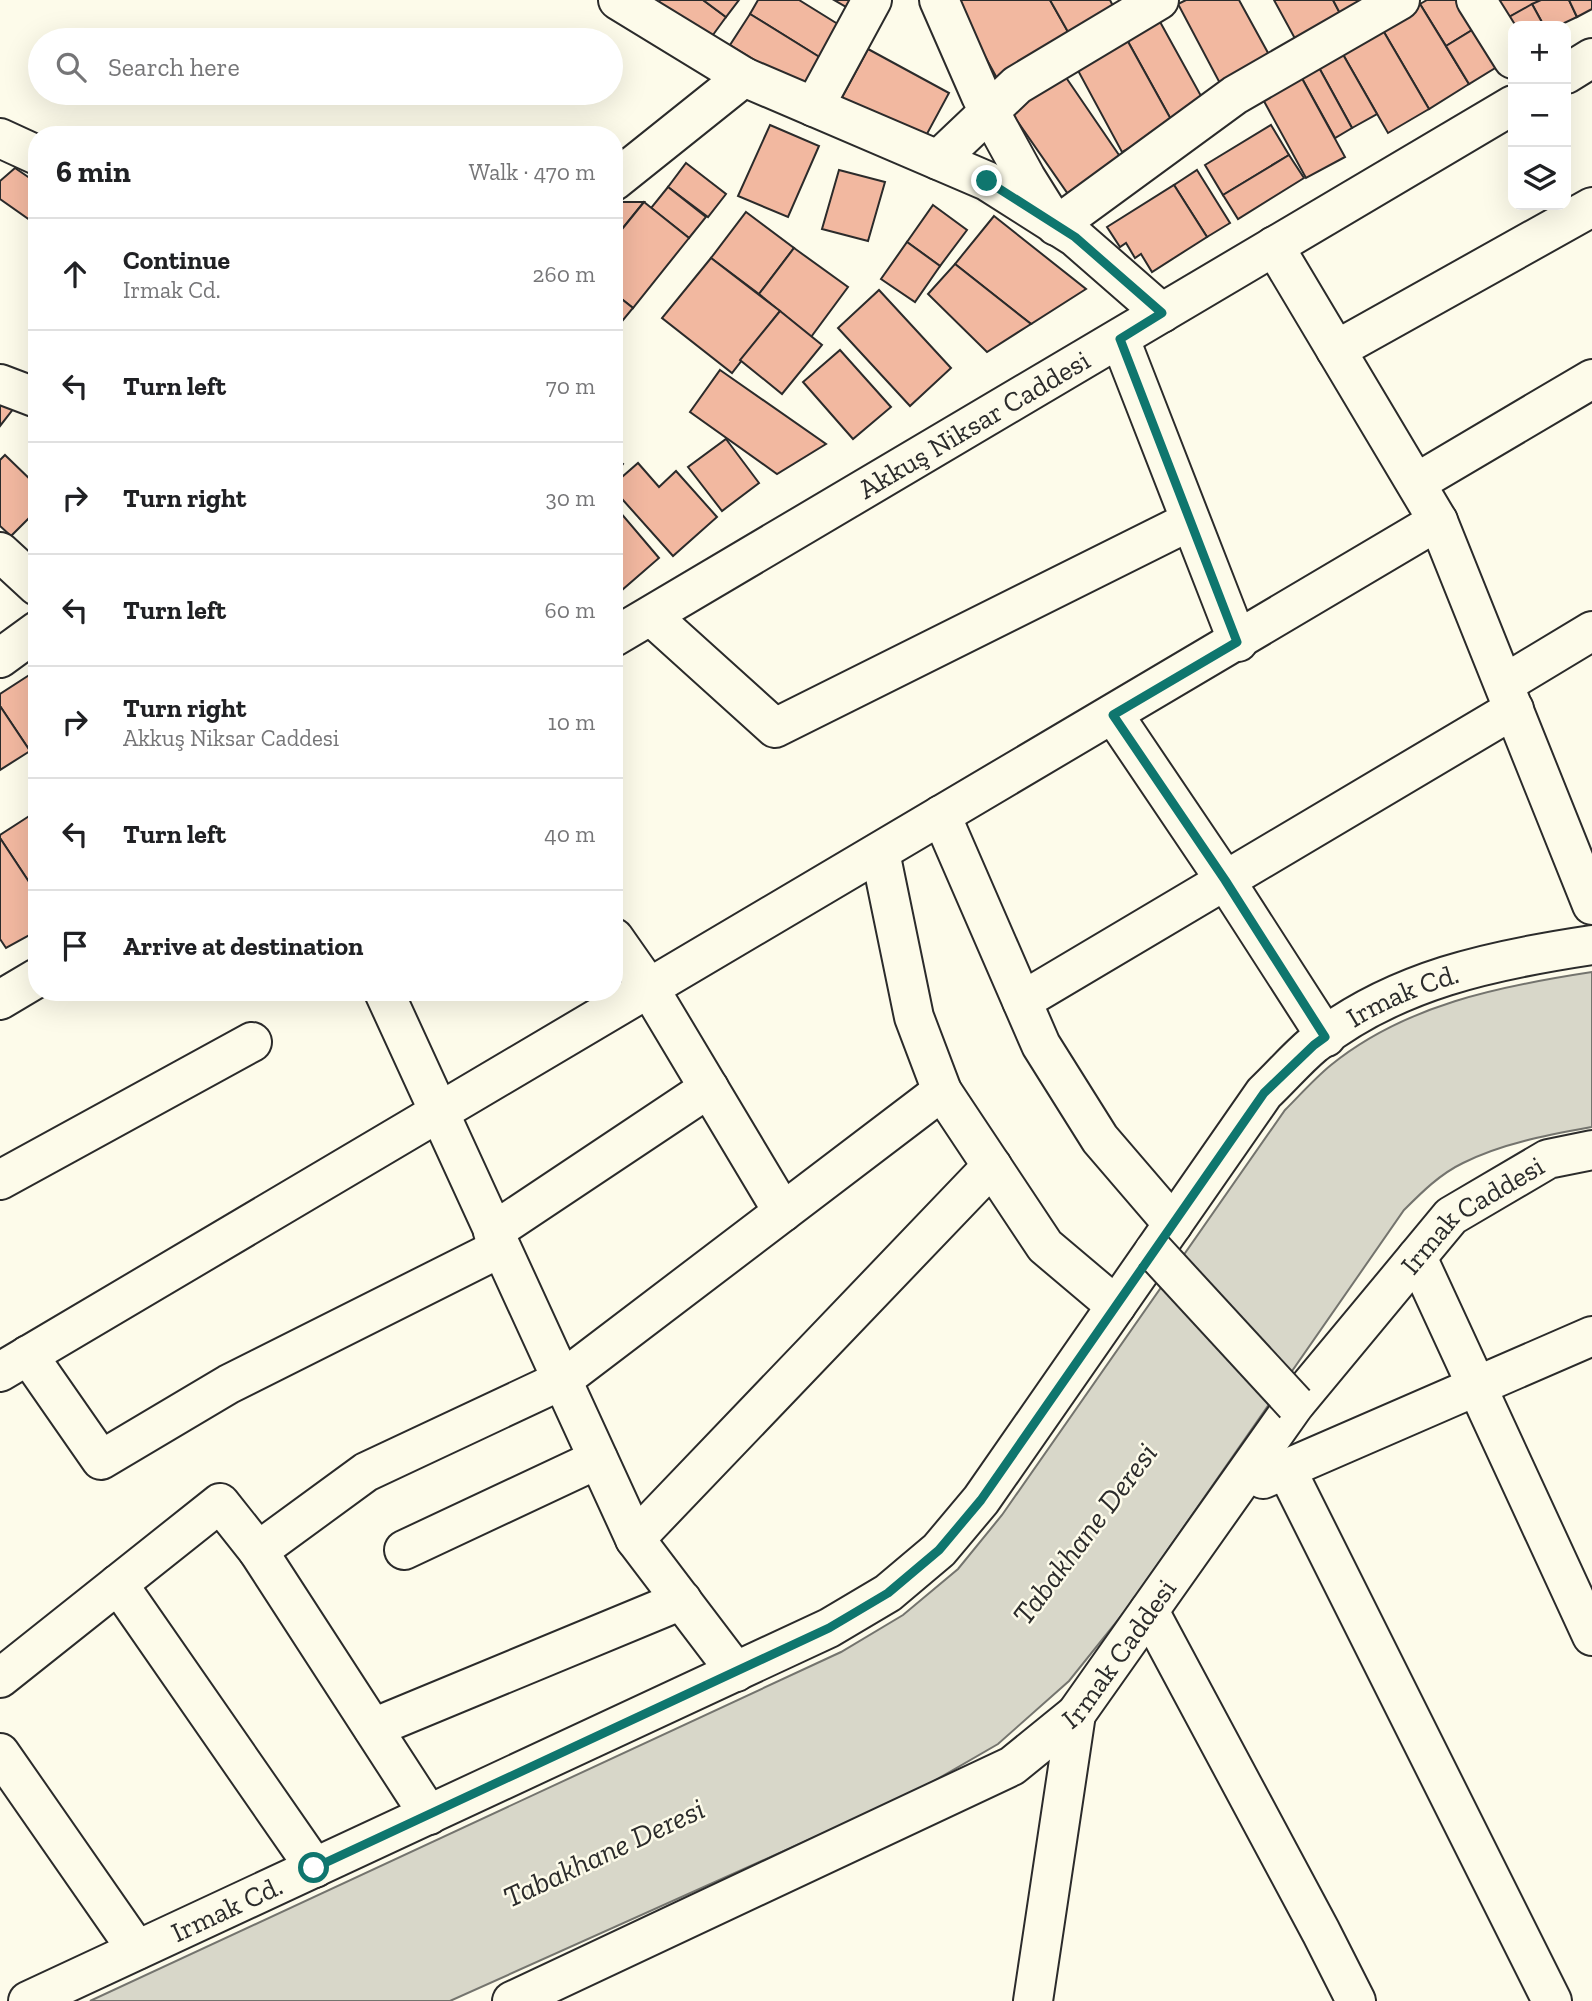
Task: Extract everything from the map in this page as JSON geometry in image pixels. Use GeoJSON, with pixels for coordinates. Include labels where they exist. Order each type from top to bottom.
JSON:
{"type":"FeatureCollection","features":[{"type":"Feature","properties":{"kind":"street"},"geometry":{"type":"LineString","coordinates":[[814,107],[872,0]]}},
{"type":"Feature","properties":{"kind":"street"},"geometry":{"type":"LineString","coordinates":[[939,0],[981,96],[1056,226]]}},
{"type":"Feature","properties":{"kind":"street"},"geometry":{"type":"LineString","coordinates":[[938,160],[1017,85],[1158,0]]}},
{"type":"Feature","properties":{"kind":"street"},"geometry":{"type":"LineString","coordinates":[[1056,226],[1235,95],[1400,0]]}},
{"type":"Feature","properties":{"kind":"street"},"geometry":{"type":"LineString","coordinates":[[1476,0],[1508,51]]}},
{"type":"Feature","properties":{"kind":"street"},"geometry":{"type":"LineString","coordinates":[[631,3],[744,77],[987,181],[1075,237],[1162,313]]}},
{"type":"Feature","properties":{"kind":"street"},"geometry":{"type":"LineString","coordinates":[[1571,71],[1592,58]]}},
{"type":"Feature","properties":{"kind":"street"},"geometry":{"type":"LineString","coordinates":[[623,174],[744,77]]}},
{"type":"Feature","properties":{"kind":"street","name":"Akkuş Niksar Caddesi"},"geometry":{"type":"LineString","coordinates":[[623,632],[1508,108]]}},
{"type":"Feature","properties":{"kind":"street"},"geometry":{"type":"LineString","coordinates":[[0,138],[28,151]]}},
{"type":"Feature","properties":{"kind":"street"},"geometry":{"type":"LineString","coordinates":[[1336,350],[1592,207]]}},
{"type":"Feature","properties":{"kind":"street"},"geometry":{"type":"LineString","coordinates":[[1275,246],[1438,521],[1509,696],[1580,840],[1592,905]]}},
{"type":"Feature","properties":{"kind":"street"},"geometry":{"type":"LineString","coordinates":[[1120,339],[1237,642]]}},
{"type":"Feature","properties":{"kind":"street"},"geometry":{"type":"LineString","coordinates":[[1416,483],[1592,379]]}},
{"type":"Feature","properties":{"kind":"street"},"geometry":{"type":"LineString","coordinates":[[0,384],[28,395]]}},
{"type":"Feature","properties":{"kind":"street"},"geometry":{"type":"LineString","coordinates":[[651,615],[775,729],[1190,521]]}},
{"type":"Feature","properties":{"kind":"street"},"geometry":{"type":"LineString","coordinates":[[709,1088],[497,1240],[229,1384],[102,1460],[14,1364],[1438,521]]}},
{"type":"Feature","properties":{"kind":"street"},"geometry":{"type":"LineString","coordinates":[[0,552],[28,578]]}},
{"type":"Feature","properties":{"kind":"street"},"geometry":{"type":"LineString","coordinates":[[1022,1001],[1225,880],[1509,696],[1592,631]]}},
{"type":"Feature","properties":{"kind":"street"},"geometry":{"type":"LineString","coordinates":[[0,659],[28,638]]}},
{"type":"Feature","properties":{"kind":"street"},"geometry":{"type":"LineString","coordinates":[[1113,715],[1225,880],[1325,1037]]}},
{"type":"Feature","properties":{"kind":"street"},"geometry":{"type":"LineString","coordinates":[[941,815],[1041,1045],[1164,1237],[1295,1404]]}},
{"type":"Feature","properties":{"kind":"street"},"geometry":{"type":"LineString","coordinates":[[880,852],[914,1017],[942,1091],[1045,1246],[1116,1306]]}},
{"type":"Feature","properties":{"kind":"street","name":"Irmak Cd."},"geometry":{"type":"LineString","coordinates":[[28,2001],[829,1628],[888,1593],[939,1550],[981,1500],[1264,1093],[1314,1045],[1375,1004],[1440,976],[1516,956],[1592,945]]}},
{"type":"Feature","properties":{"kind":"street"},"geometry":{"type":"LineString","coordinates":[[623,951],[649,988],[783,1212]]}},
{"type":"Feature","properties":{"kind":"street"},"geometry":{"type":"LineString","coordinates":[[0,1000],[28,983]]}},
{"type":"Feature","properties":{"kind":"street"},"geometry":{"type":"LineString","coordinates":[[388,1001],[635,1539],[736,1672]]}},
{"type":"Feature","properties":{"kind":"street"},"geometry":{"type":"LineString","coordinates":[[0,1180],[253,1042]]}},
{"type":"Feature","properties":{"kind":"street"},"geometry":{"type":"LineString","coordinates":[[258,1551],[366,1472],[562,1380],[942,1091]]}},
{"type":"Feature","properties":{"kind":"street","name":"Irmak Caddesi"},"geometry":{"type":"LineString","coordinates":[[512,2001],[1012,1766],[1076,1714],[1295,1404],[1451,1216],[1548,1159],[1592,1150]]}},
{"type":"Feature","properties":{"kind":"street"},"geometry":{"type":"LineString","coordinates":[[635,1539],[992,1166]]}},
{"type":"Feature","properties":{"kind":"street"},"geometry":{"type":"LineString","coordinates":[[1417,1257],[1592,1636]]}},
{"type":"Feature","properties":{"kind":"street"},"geometry":{"type":"LineString","coordinates":[[1233,1493],[1591,1339]]}},
{"type":"Feature","properties":{"kind":"street"},"geometry":{"type":"LineString","coordinates":[[404,1550],[598,1459]]}},
{"type":"Feature","properties":{"kind":"street"},"geometry":{"type":"LineString","coordinates":[[1286,1469],[1552,2001]]}},
{"type":"Feature","properties":{"kind":"street"},"geometry":{"type":"LineString","coordinates":[[0,1678],[220,1503],[258,1551],[429,1815]]}},
{"type":"Feature","properties":{"kind":"street"},"geometry":{"type":"LineString","coordinates":[[118,1584],[314,1868]]}},
{"type":"Feature","properties":{"kind":"street"},"geometry":{"type":"LineString","coordinates":[[373,1728],[682,1600]]}},
{"type":"Feature","properties":{"kind":"street"},"geometry":{"type":"LineString","coordinates":[[1149,1611],[1356,2001]]}},
{"type":"Feature","properties":{"kind":"street"},"geometry":{"type":"LineString","coordinates":[[1033,2001],[1076,1714]]}},
{"type":"Feature","properties":{"kind":"street"},"geometry":{"type":"LineString","coordinates":[[0,1753],[137,1950]]}},
{"type":"Feature","properties":{"kind":"water","name":"Tabakhane Deresi"},"geometry":{"type":"Polygon","coordinates":[[[1592,972],[1592,1127],[1526,1140],[1478,1156],[1439,1178],[1404,1210],[1126,1610],[1069,1681],[998,1744],[915,1792],[450,2001],[90,2001],[841,1652],[903,1615],[958,1569],[1002,1515],[1285,1110],[1319,1075],[1360,1044],[1422,1013],[1488,992],[1592,972]]]}},
{"type":"Feature","properties":{"kind":"building"},"geometry":{"type":"Polygon","coordinates":[[[660,0],[703,0],[726,17],[710,39],[658,4],[660,0]]]}},
{"type":"Feature","properties":{"kind":"building"},"geometry":{"type":"Polygon","coordinates":[[[703,0],[739,0],[726,17],[703,0]]]}},
{"type":"Feature","properties":{"kind":"building"},"geometry":{"type":"Polygon","coordinates":[[[758,0],[799,0],[841,26],[821,58],[750,14],[758,0]]]}},
{"type":"Feature","properties":{"kind":"building"},"geometry":{"type":"Polygon","coordinates":[[[834,0],[852,0],[848,8],[834,0]]]}},
{"type":"Feature","properties":{"kind":"building"},"geometry":{"type":"Polygon","coordinates":[[[954,0],[1050,0],[1072,39],[998,80],[954,0]]]}},
{"type":"Feature","properties":{"kind":"building"},"geometry":{"type":"Polygon","coordinates":[[[1050,0],[1110,0],[1117,14],[1072,39],[1050,0]]]}},
{"type":"Feature","properties":{"kind":"building"},"geometry":{"type":"Polygon","coordinates":[[[1186,0],[1239,0],[1273,62],[1223,89],[1178,4],[1186,0]]]}},
{"type":"Feature","properties":{"kind":"building"},"geometry":{"type":"Polygon","coordinates":[[[1274,0],[1333,0],[1344,21],[1299,46],[1274,0]]]}},
{"type":"Feature","properties":{"kind":"building"},"geometry":{"type":"Polygon","coordinates":[[[1333,0],[1380,0],[1344,21],[1333,0]]]}},
{"type":"Feature","properties":{"kind":"building"},"geometry":{"type":"Polygon","coordinates":[[[1427,0],[1467,0],[1482,24],[1446,46],[1420,4],[1427,0]]]}},
{"type":"Feature","properties":{"kind":"building"},"geometry":{"type":"Polygon","coordinates":[[[1491,0],[1541,0],[1502,21],[1491,0]]]}},
{"type":"Feature","properties":{"kind":"building"},"geometry":{"type":"Polygon","coordinates":[[[1541,0],[1569,0],[1577,17],[1569,21],[1541,21],[1532,4],[1541,0]]]}},
{"type":"Feature","properties":{"kind":"building"},"geometry":{"type":"Polygon","coordinates":[[[1569,0],[1592,0],[1592,9],[1577,17],[1569,0]]]}},
{"type":"Feature","properties":{"kind":"building"},"geometry":{"type":"Polygon","coordinates":[[[1420,4],[1469,84],[1429,109],[1381,27],[1420,4]]]}},
{"type":"Feature","properties":{"kind":"building"},"geometry":{"type":"Polygon","coordinates":[[[1532,4],[1541,21],[1508,21],[1508,24],[1502,21],[1532,4]]]}},
{"type":"Feature","properties":{"kind":"building"},"geometry":{"type":"Polygon","coordinates":[[[750,14],[821,58],[801,89],[730,45],[750,14]]]}},
{"type":"Feature","properties":{"kind":"building"},"geometry":{"type":"Polygon","coordinates":[[[1159,20],[1206,105],[1173,123],[1126,38],[1159,20]]]}},
{"type":"Feature","properties":{"kind":"building"},"geometry":{"type":"Polygon","coordinates":[[[1482,24],[1505,62],[1469,84],[1446,46],[1482,24]]]}},
{"type":"Feature","properties":{"kind":"building"},"geometry":{"type":"Polygon","coordinates":[[[1381,27],[1429,109],[1388,133],[1341,51],[1381,27]]]}},
{"type":"Feature","properties":{"kind":"building"},"geometry":{"type":"Polygon","coordinates":[[[1126,38],[1173,123],[1122,152],[1075,65],[1126,38]]]}},
{"type":"Feature","properties":{"kind":"building"},"geometry":{"type":"Polygon","coordinates":[[[868,49],[949,93],[921,145],[840,101],[868,49]]]}},
{"type":"Feature","properties":{"kind":"building"},"geometry":{"type":"Polygon","coordinates":[[[1341,51],[1377,114],[1352,128],[1317,64],[1341,51]]]}},
{"type":"Feature","properties":{"kind":"building"},"geometry":{"type":"Polygon","coordinates":[[[1317,64],[1352,128],[1335,138],[1299,73],[1317,64]]]}},
{"type":"Feature","properties":{"kind":"building"},"geometry":{"type":"Polygon","coordinates":[[[1299,73],[1345,157],[1306,178],[1260,94],[1299,73]]]}},
{"type":"Feature","properties":{"kind":"building"},"geometry":{"type":"Polygon","coordinates":[[[1065,76],[1121,158],[1068,194],[1011,112],[1065,76]]]}},
{"type":"Feature","properties":{"kind":"building"},"geometry":{"type":"Polygon","coordinates":[[[770,125],[819,146],[788,217],[738,196],[770,125]]]}},
{"type":"Feature","properties":{"kind":"building"},"geometry":{"type":"Polygon","coordinates":[[[1271,125],[1289,155],[1223,195],[1205,165],[1271,125]]]}},
{"type":"Feature","properties":{"kind":"building"},"geometry":{"type":"Polygon","coordinates":[[[1289,155],[1304,178],[1238,219],[1223,195],[1289,155]]]}},
{"type":"Feature","properties":{"kind":"building"},"geometry":{"type":"Polygon","coordinates":[[[686,163],[726,194],[708,217],[668,187],[686,163]]]}},
{"type":"Feature","properties":{"kind":"building"},"geometry":{"type":"Polygon","coordinates":[[[15,168],[28,177],[28,219],[0,199],[0,181],[15,168]]]}},
{"type":"Feature","properties":{"kind":"building"},"geometry":{"type":"Polygon","coordinates":[[[839,170],[885,182],[868,241],[822,229],[839,170]]]}},
{"type":"Feature","properties":{"kind":"building"},"geometry":{"type":"Polygon","coordinates":[[[1197,170],[1230,223],[1207,237],[1174,185],[1197,170]]]}},
{"type":"Feature","properties":{"kind":"building"},"geometry":{"type":"Polygon","coordinates":[[[1174,185],[1207,237],[1152,272],[1141,254],[1135,258],[1126,243],[1120,247],[1107,227],[1174,185]]]}},
{"type":"Feature","properties":{"kind":"building"},"geometry":{"type":"Polygon","coordinates":[[[668,187],[706,217],[689,238],[651,208],[668,187]]]}},
{"type":"Feature","properties":{"kind":"building"},"geometry":{"type":"Polygon","coordinates":[[[623,202],[644,202],[623,228],[623,202]]]}},
{"type":"Feature","properties":{"kind":"building"},"geometry":{"type":"Polygon","coordinates":[[[644,202],[689,238],[633,308],[623,300],[623,228],[644,202]]]}},
{"type":"Feature","properties":{"kind":"building"},"geometry":{"type":"Polygon","coordinates":[[[933,205],[967,230],[940,266],[907,242],[933,205]]]}},
{"type":"Feature","properties":{"kind":"building"},"geometry":{"type":"Polygon","coordinates":[[[746,212],[794,248],[759,294],[711,258],[746,212]]]}},
{"type":"Feature","properties":{"kind":"building"},"geometry":{"type":"Polygon","coordinates":[[[994,216],[1086,289],[1031,324],[955,264],[994,216]]]}},
{"type":"Feature","properties":{"kind":"building"},"geometry":{"type":"Polygon","coordinates":[[[907,242],[940,266],[915,302],[881,279],[907,242]]]}},
{"type":"Feature","properties":{"kind":"building"},"geometry":{"type":"Polygon","coordinates":[[[794,248],[848,287],[811,337],[759,294],[794,248]]]}},
{"type":"Feature","properties":{"kind":"building"},"geometry":{"type":"Polygon","coordinates":[[[711,258],[780,311],[732,373],[662,318],[711,258]]]}},
{"type":"Feature","properties":{"kind":"building"},"geometry":{"type":"Polygon","coordinates":[[[955,264],[1031,324],[987,352],[928,294],[955,264]]]}},
{"type":"Feature","properties":{"kind":"building"},"geometry":{"type":"Polygon","coordinates":[[[879,290],[951,368],[910,406],[838,328],[879,290]]]}},
{"type":"Feature","properties":{"kind":"building"},"geometry":{"type":"Polygon","coordinates":[[[623,300],[633,308],[623,320],[623,300]]]}},
{"type":"Feature","properties":{"kind":"building"},"geometry":{"type":"Polygon","coordinates":[[[780,311],[822,345],[782,394],[740,360],[780,311]]]}},
{"type":"Feature","properties":{"kind":"building"},"geometry":{"type":"Polygon","coordinates":[[[840,350],[891,407],[853,439],[803,382],[840,350]]]}},
{"type":"Feature","properties":{"kind":"building"},"geometry":{"type":"Polygon","coordinates":[[[720,370],[826,444],[777,474],[690,412],[720,370]]]}},
{"type":"Feature","properties":{"kind":"building"},"geometry":{"type":"Polygon","coordinates":[[[0,397],[14,408],[0,426],[0,397]]]}},
{"type":"Feature","properties":{"kind":"building"},"geometry":{"type":"Polygon","coordinates":[[[726,439],[759,483],[722,511],[688,467],[726,439]]]}},
{"type":"Feature","properties":{"kind":"building"},"geometry":{"type":"Polygon","coordinates":[[[5,455],[28,477],[28,519],[11,536],[0,526],[0,460],[5,455]]]}},
{"type":"Feature","properties":{"kind":"building"},"geometry":{"type":"Polygon","coordinates":[[[638,463],[659,487],[676,471],[717,517],[673,556],[623,500],[623,476],[638,463]]]}},
{"type":"Feature","properties":{"kind":"building"},"geometry":{"type":"Polygon","coordinates":[[[623,516],[659,558],[623,589],[623,516]]]}},
{"type":"Feature","properties":{"kind":"building"},"geometry":{"type":"Polygon","coordinates":[[[28,676],[28,748],[0,706],[0,694],[28,676]]]}},
{"type":"Feature","properties":{"kind":"building"},"geometry":{"type":"Polygon","coordinates":[[[0,706],[28,748],[28,752],[0,770],[0,706]]]}},
{"type":"Feature","properties":{"kind":"building"},"geometry":{"type":"Polygon","coordinates":[[[28,817],[28,880],[0,838],[0,835],[28,817]]]}},
{"type":"Feature","properties":{"kind":"building"},"geometry":{"type":"Polygon","coordinates":[[[0,838],[28,880],[28,936],[6,948],[0,939],[0,838]]]}},
{"type":"Feature","properties":{"kind":"route"},"geometry":{"type":"LineString","coordinates":[[314,1868],[829,1628],[888,1593],[939,1550],[981,1500],[1264,1093],[1325,1037],[1225,880],[1113,715],[1237,642],[1120,339],[1162,313],[1075,237],[987,181]]}}]}
